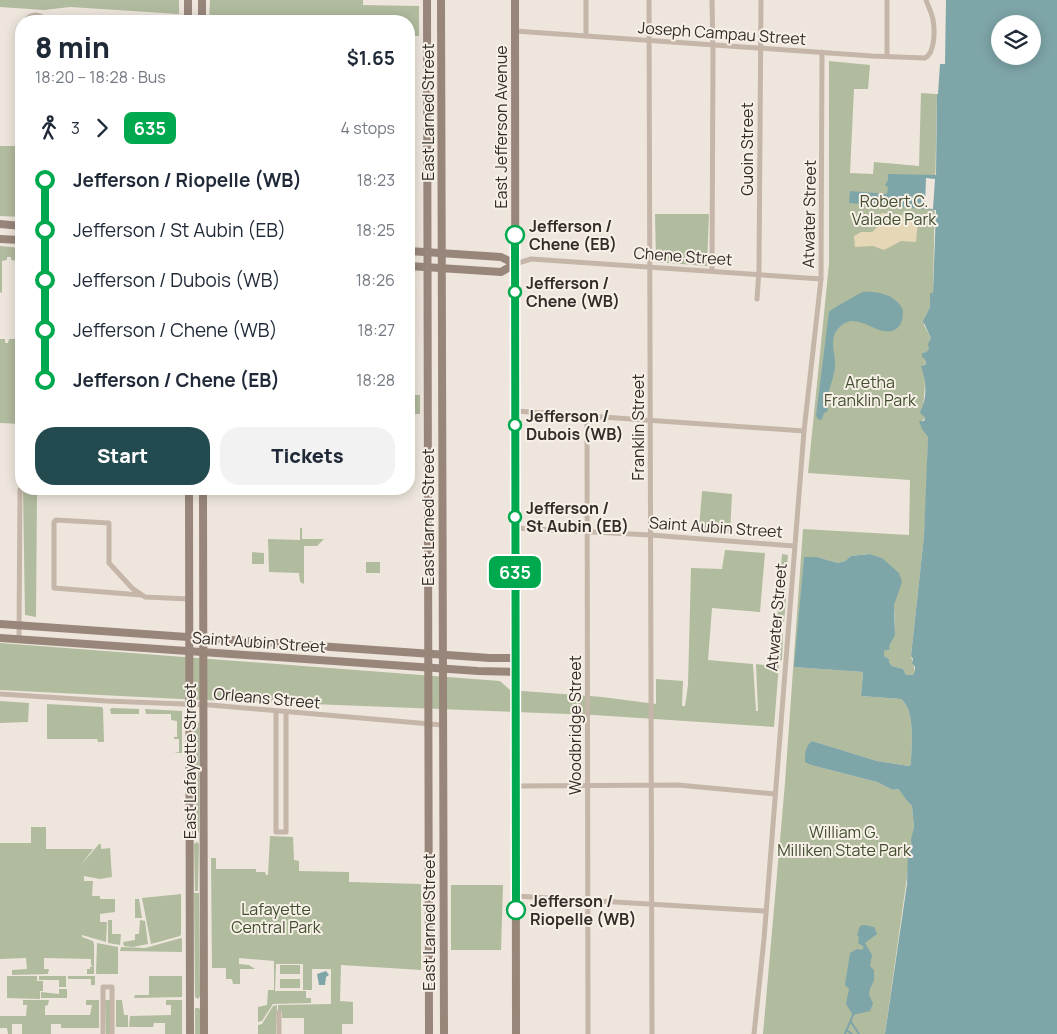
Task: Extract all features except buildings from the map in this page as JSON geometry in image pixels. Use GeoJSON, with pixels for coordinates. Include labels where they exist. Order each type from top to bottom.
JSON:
{"type":"FeatureCollection","features":[{"type":"Feature","properties":{"kind":"street"},"geometry":{"type":"LineString","coordinates":[[188,0],[188,15]]}},
{"type":"Feature","properties":{"kind":"street"},"geometry":{"type":"LineString","coordinates":[[202,0],[202,15]]}},
{"type":"Feature","properties":{"kind":"street","name":"East Larned Street"},"geometry":{"type":"LineString","coordinates":[[427,0],[429,1034]]}},
{"type":"Feature","properties":{"kind":"street","name":"East Larned Street"},"geometry":{"type":"LineString","coordinates":[[441,0],[442,945],[444,1034]]}},
{"type":"Feature","properties":{"kind":"street","name":"East Jefferson Avenue"},"geometry":{"type":"LineString","coordinates":[[515,0],[516,1034]]}},
{"type":"Feature","properties":{"kind":"street"},"geometry":{"type":"LineString","coordinates":[[586,0],[586,36]]}},
{"type":"Feature","properties":{"kind":"street","name":"Franklin Street"},"geometry":{"type":"LineString","coordinates":[[649,0],[652,1034]]}},
{"type":"Feature","properties":{"kind":"street"},"geometry":{"type":"LineString","coordinates":[[712,0],[712,271]]}},
{"type":"Feature","properties":{"kind":"street","name":"Guoin Street"},"geometry":{"type":"LineString","coordinates":[[757,299],[759,275],[761,0]]}},
{"type":"Feature","properties":{"kind":"street"},"geometry":{"type":"LineString","coordinates":[[887,0],[887,56]]}},
{"type":"Feature","properties":{"kind":"street","name":"Joseph Campau Street"},"geometry":{"type":"LineString","coordinates":[[514,32],[921,58],[928,57],[933,49],[933,22],[926,0]]}},
{"type":"Feature","properties":{"kind":"street","name":"Atwater Street"},"geometry":{"type":"LineString","coordinates":[[754,1034],[766,911],[804,431],[821,279],[822,52]]}},
{"type":"Feature","properties":{"kind":"street"},"geometry":{"type":"LineString","coordinates":[[427,91],[441,90]]}},
{"type":"Feature","properties":{"kind":"street"},"geometry":{"type":"LineString","coordinates":[[0,224],[15,225]]}},
{"type":"Feature","properties":{"kind":"street"},"geometry":{"type":"LineString","coordinates":[[0,239],[15,240]]}},
{"type":"Feature","properties":{"kind":"street"},"geometry":{"type":"LineString","coordinates":[[427,239],[434,242],[442,240]]}},
{"type":"Feature","properties":{"kind":"street","name":"Chene Street"},"geometry":{"type":"LineString","coordinates":[[415,252],[501,257],[515,264]]}},
{"type":"Feature","properties":{"kind":"street"},"geometry":{"type":"LineString","coordinates":[[458,269],[454,261],[459,255]]}},
{"type":"Feature","properties":{"kind":"street"},"geometry":{"type":"LineString","coordinates":[[491,271],[496,264],[492,257]]}},
{"type":"Feature","properties":{"kind":"street","name":"Chene Street"},"geometry":{"type":"LineString","coordinates":[[415,266],[502,272],[515,264],[531,259],[821,279]]}},
{"type":"Feature","properties":{"kind":"street"},"geometry":{"type":"LineString","coordinates":[[427,284],[435,280],[442,284]]}},
{"type":"Feature","properties":{"kind":"street"},"geometry":{"type":"LineString","coordinates":[[516,412],[587,415],[804,431]]}},
{"type":"Feature","properties":{"kind":"street","name":"Woodbridge Street"},"geometry":{"type":"LineString","coordinates":[[587,415],[588,1034]]}},
{"type":"Feature","properties":{"kind":"street"},"geometry":{"type":"LineString","coordinates":[[428,456],[442,456]]}},
{"type":"Feature","properties":{"kind":"street"},"geometry":{"type":"LineString","coordinates":[[19,639],[20,495]]}},
{"type":"Feature","properties":{"kind":"street","name":"East Lafayette Street"},"geometry":{"type":"LineString","coordinates":[[189,495],[190,1034]]}},
{"type":"Feature","properties":{"kind":"street","name":"East Lafayette Street"},"geometry":{"type":"LineString","coordinates":[[203,495],[204,1034]]}},
{"type":"Feature","properties":{"kind":"street"},"geometry":{"type":"LineString","coordinates":[[140,595],[109,563],[109,522],[56,520],[54,522],[54,588],[140,595],[149,598],[189,599]]}},
{"type":"Feature","properties":{"kind":"street","name":"Saint Aubin Street"},"geometry":{"type":"LineString","coordinates":[[515,528],[650,535],[794,546]]}},
{"type":"Feature","properties":{"kind":"street"},"geometry":{"type":"LineString","coordinates":[[189,555],[203,554]]}},
{"type":"Feature","properties":{"kind":"street"},"geometry":{"type":"LineString","coordinates":[[428,568],[442,569]]}},
{"type":"Feature","properties":{"kind":"street"},"geometry":{"type":"LineString","coordinates":[[190,623],[196,625],[203,620]]}},
{"type":"Feature","properties":{"kind":"street","name":"Saint Aubin Street"},"geometry":{"type":"LineString","coordinates":[[0,624],[457,656],[515,658]]}},
{"type":"Feature","properties":{"kind":"street"},"geometry":{"type":"LineString","coordinates":[[174,650],[177,643],[175,635]]}},
{"type":"Feature","properties":{"kind":"street","name":"Saint Aubin Street"},"geometry":{"type":"LineString","coordinates":[[0,638],[516,672]]}},
{"type":"Feature","properties":{"kind":"street"},"geometry":{"type":"LineString","coordinates":[[217,653],[215,645],[218,639]]}},
{"type":"Feature","properties":{"kind":"street"},"geometry":{"type":"LineString","coordinates":[[428,640],[436,643],[442,640]]}},
{"type":"Feature","properties":{"kind":"street"},"geometry":{"type":"LineString","coordinates":[[314,660],[315,645]]}},
{"type":"Feature","properties":{"kind":"street"},"geometry":{"type":"LineString","coordinates":[[413,666],[416,660],[414,652]]}},
{"type":"Feature","properties":{"kind":"street"},"geometry":{"type":"LineString","coordinates":[[456,669],[454,662],[457,656]]}},
{"type":"Feature","properties":{"kind":"street"},"geometry":{"type":"LineString","coordinates":[[494,658],[496,665],[494,671]]}},
{"type":"Feature","properties":{"kind":"street","name":"Orleans Street"},"geometry":{"type":"LineString","coordinates":[[0,694],[107,702],[203,705],[442,725]]}},
{"type":"Feature","properties":{"kind":"street"},"geometry":{"type":"LineString","coordinates":[[276,711],[276,832],[286,832],[286,712]]}},
{"type":"Feature","properties":{"kind":"street"},"geometry":{"type":"LineString","coordinates":[[189,724],[194,718],[204,722]]}},
{"type":"Feature","properties":{"kind":"street"},"geometry":{"type":"LineString","coordinates":[[428,740],[436,737],[443,741]]}},
{"type":"Feature","properties":{"kind":"street"},"geometry":{"type":"LineString","coordinates":[[276,774],[286,774]]}},
{"type":"Feature","properties":{"kind":"street"},"geometry":{"type":"LineString","coordinates":[[428,780],[443,780]]}},
{"type":"Feature","properties":{"kind":"street"},"geometry":{"type":"LineString","coordinates":[[516,786],[678,785],[775,794]]}},
{"type":"Feature","properties":{"kind":"street"},"geometry":{"type":"LineString","coordinates":[[190,838],[204,838]]}},
{"type":"Feature","properties":{"kind":"street"},"geometry":{"type":"LineString","coordinates":[[516,896],[766,911]]}},
{"type":"Feature","properties":{"kind":"street"},"geometry":{"type":"LineString","coordinates":[[429,945],[442,945]]}},
{"type":"Feature","properties":{"kind":"street"},"geometry":{"type":"LineString","coordinates":[[103,1034],[102,987],[112,987],[112,1034]]}},
{"type":"Feature","properties":{"kind":"street"},"geometry":{"type":"LineString","coordinates":[[190,1005],[204,1004]]}},
{"type":"Feature","properties":{"kind":"street"},"geometry":{"type":"LineString","coordinates":[[279,1012],[279,1034]]}},
{"type":"Feature","properties":{"kind":"green space"},"geometry":{"type":"Polygon","coordinates":[[[0,0],[179,0],[179,14],[70,7],[44,10],[0,7],[0,0]]]}},
{"type":"Feature","properties":{"kind":"green space"},"geometry":{"type":"Polygon","coordinates":[[[210,0],[363,0],[363,5],[419,6],[419,36],[415,36],[415,15],[209,15],[210,0]]]}},
{"type":"Feature","properties":{"kind":"green space"},"geometry":{"type":"Polygon","coordinates":[[[829,61],[870,65],[868,89],[854,89],[850,173],[873,174],[874,162],[919,166],[921,93],[937,94],[933,293],[930,294],[930,307],[925,317],[924,325],[931,338],[929,349],[922,353],[926,362],[922,369],[925,382],[923,406],[925,418],[921,422],[928,437],[924,536],[911,656],[915,671],[913,675],[906,675],[903,669],[892,666],[889,659],[884,656],[884,651],[891,643],[894,633],[894,607],[882,558],[870,554],[851,556],[845,561],[838,563],[817,557],[804,557],[795,667],[863,672],[861,696],[901,699],[906,704],[912,729],[911,764],[909,766],[877,761],[812,741],[807,747],[811,765],[877,782],[893,790],[898,789],[912,806],[914,827],[885,1034],[763,1034],[785,783],[803,529],[909,535],[910,480],[808,473],[829,264],[829,61]]]}},
{"type":"Feature","properties":{"kind":"green space"},"geometry":{"type":"Polygon","coordinates":[[[0,146],[15,146],[15,217],[0,216],[0,146]]]}},
{"type":"Feature","properties":{"kind":"green space"},"geometry":{"type":"Polygon","coordinates":[[[655,214],[709,214],[707,266],[656,262],[655,214]]]}},
{"type":"Feature","properties":{"kind":"green space"},"geometry":{"type":"Polygon","coordinates":[[[0,246],[15,247],[15,261],[11,260],[11,257],[7,257],[7,260],[2,261],[2,293],[0,292],[0,246]]]}},
{"type":"Feature","properties":{"kind":"green space"},"geometry":{"type":"Polygon","coordinates":[[[0,339],[5,339],[5,343],[8,343],[9,339],[15,339],[15,424],[0,423],[0,339]]]}},
{"type":"Feature","properties":{"kind":"green space"},"geometry":{"type":"Polygon","coordinates":[[[415,395],[420,395],[420,414],[415,414],[415,395]]]}},
{"type":"Feature","properties":{"kind":"green space"},"geometry":{"type":"Polygon","coordinates":[[[702,491],[732,494],[730,533],[699,529],[702,491]]]}},
{"type":"Feature","properties":{"kind":"green space"},"geometry":{"type":"Polygon","coordinates":[[[23,495],[37,495],[36,617],[25,615],[23,495]]]}},
{"type":"Feature","properties":{"kind":"green space"},"geometry":{"type":"Polygon","coordinates":[[[300,528],[302,528],[302,539],[324,539],[317,546],[304,546],[304,584],[300,582],[299,573],[269,572],[268,539],[300,540],[300,528]]]}},
{"type":"Feature","properties":{"kind":"green space"},"geometry":{"type":"Polygon","coordinates":[[[725,550],[765,553],[760,612],[712,608],[708,660],[753,664],[756,711],[758,711],[756,664],[773,666],[775,652],[777,652],[776,663],[779,664],[774,727],[594,715],[0,690],[0,643],[500,681],[510,690],[602,697],[656,704],[656,679],[683,681],[682,706],[685,706],[688,685],[691,568],[722,569],[725,550]]]}},
{"type":"Feature","properties":{"kind":"green space"},"geometry":{"type":"Polygon","coordinates":[[[252,552],[264,553],[264,564],[252,564],[252,552]]]}},
{"type":"Feature","properties":{"kind":"green space"},"geometry":{"type":"Polygon","coordinates":[[[782,554],[788,555],[784,622],[777,620],[782,554]]]}},
{"type":"Feature","properties":{"kind":"green space"},"geometry":{"type":"Polygon","coordinates":[[[366,562],[380,562],[380,573],[366,573],[366,562]]]}},
{"type":"Feature","properties":{"kind":"green space"},"geometry":{"type":"Polygon","coordinates":[[[779,632],[783,634],[782,660],[777,662],[778,651],[775,650],[776,634],[779,632]]]}},
{"type":"Feature","properties":{"kind":"green space"},"geometry":{"type":"Polygon","coordinates":[[[0,701],[29,703],[28,722],[0,723],[0,701]]]}},
{"type":"Feature","properties":{"kind":"green space"},"geometry":{"type":"Polygon","coordinates":[[[47,704],[102,707],[104,742],[98,742],[97,739],[47,739],[47,704]]]}},
{"type":"Feature","properties":{"kind":"green space"},"geometry":{"type":"Polygon","coordinates":[[[110,709],[139,709],[139,714],[111,714],[110,709]]]}},
{"type":"Feature","properties":{"kind":"green space"},"geometry":{"type":"Polygon","coordinates":[[[145,709],[182,711],[182,753],[174,753],[179,752],[179,739],[174,739],[174,737],[177,737],[177,721],[171,720],[171,714],[146,714],[145,709]]]}},
{"type":"Feature","properties":{"kind":"green space"},"geometry":{"type":"Polygon","coordinates":[[[197,721],[199,723],[198,833],[195,831],[194,723],[197,721]]]}},
{"type":"Feature","properties":{"kind":"green space"},"geometry":{"type":"Polygon","coordinates":[[[31,827],[46,827],[46,849],[93,849],[80,866],[99,844],[101,844],[101,849],[110,848],[112,877],[100,879],[84,876],[84,881],[93,881],[92,896],[100,896],[100,899],[115,899],[115,912],[100,914],[100,922],[107,922],[106,942],[82,935],[82,937],[93,941],[94,944],[94,974],[87,974],[87,969],[93,966],[91,965],[91,959],[44,958],[44,969],[49,969],[48,974],[12,975],[12,970],[27,969],[26,958],[0,959],[0,843],[31,843],[31,827]]]}},
{"type":"Feature","properties":{"kind":"green space","name":"Lafayette Central Park"},"geometry":{"type":"Polygon","coordinates":[[[270,836],[293,837],[294,860],[299,861],[299,871],[349,872],[349,882],[421,884],[421,970],[341,965],[340,1001],[353,1002],[353,1024],[342,1024],[342,1034],[304,1034],[304,1018],[282,1018],[282,1012],[278,1010],[278,1005],[331,1004],[331,969],[312,969],[312,990],[303,990],[303,964],[276,964],[275,991],[306,991],[306,998],[311,998],[311,1003],[273,1004],[262,1021],[258,1022],[258,1007],[267,1005],[268,990],[274,990],[274,961],[239,958],[239,964],[249,965],[255,969],[240,969],[240,984],[233,984],[232,979],[226,979],[226,968],[212,968],[211,858],[216,858],[216,869],[256,869],[256,872],[265,872],[268,875],[270,836]]]}},
{"type":"Feature","properties":{"kind":"green space"},"geometry":{"type":"Polygon","coordinates":[[[197,842],[199,844],[198,891],[195,891],[194,844],[197,842]]]}},
{"type":"Feature","properties":{"kind":"green space"},"geometry":{"type":"Polygon","coordinates":[[[451,885],[503,885],[501,950],[451,950],[451,885]]]}},
{"type":"Feature","properties":{"kind":"green space"},"geometry":{"type":"Polygon","coordinates":[[[194,893],[199,893],[200,996],[198,999],[195,997],[194,893]]]}},
{"type":"Feature","properties":{"kind":"green space"},"geometry":{"type":"Polygon","coordinates":[[[181,894],[180,936],[151,944],[142,898],[181,894]]]}},
{"type":"Feature","properties":{"kind":"green space"},"geometry":{"type":"Polygon","coordinates":[[[135,899],[139,899],[142,918],[135,918],[135,899]]]}},
{"type":"Feature","properties":{"kind":"green space"},"geometry":{"type":"Polygon","coordinates":[[[108,920],[112,920],[112,934],[121,934],[120,945],[108,943],[108,920]]]}},
{"type":"Feature","properties":{"kind":"green space"},"geometry":{"type":"Polygon","coordinates":[[[140,920],[145,921],[148,944],[133,947],[124,946],[123,942],[135,940],[135,934],[139,934],[140,920]]]}},
{"type":"Feature","properties":{"kind":"green space"},"geometry":{"type":"Polygon","coordinates":[[[181,938],[182,952],[120,951],[121,947],[145,948],[181,938]]]}},
{"type":"Feature","properties":{"kind":"green space"},"geometry":{"type":"Polygon","coordinates":[[[97,943],[118,947],[118,974],[96,974],[97,943]]]}},
{"type":"Feature","properties":{"kind":"green space"},"geometry":{"type":"Polygon","coordinates":[[[280,965],[300,965],[300,974],[280,974],[280,965]]]}},
{"type":"Feature","properties":{"kind":"green space"},"geometry":{"type":"Polygon","coordinates":[[[7,976],[37,976],[37,981],[43,981],[43,991],[40,991],[40,999],[7,998],[7,976]]]}},
{"type":"Feature","properties":{"kind":"green space"},"geometry":{"type":"Polygon","coordinates":[[[39,976],[66,976],[66,987],[59,987],[59,980],[39,980],[39,976]]]}},
{"type":"Feature","properties":{"kind":"green space"},"geometry":{"type":"Polygon","coordinates":[[[68,976],[95,976],[95,985],[91,985],[91,979],[68,979],[68,976]]]}},
{"type":"Feature","properties":{"kind":"green space"},"geometry":{"type":"Polygon","coordinates":[[[149,976],[182,976],[182,997],[134,998],[135,995],[149,995],[149,976]]]}},
{"type":"Feature","properties":{"kind":"green space"},"geometry":{"type":"Polygon","coordinates":[[[280,979],[300,979],[300,988],[280,988],[280,979]]]}},
{"type":"Feature","properties":{"kind":"green space"},"geometry":{"type":"Polygon","coordinates":[[[59,989],[67,989],[67,998],[41,998],[41,992],[59,994],[59,989]]]}},
{"type":"Feature","properties":{"kind":"green space"},"geometry":{"type":"Polygon","coordinates":[[[23,1000],[49,1000],[48,1005],[45,1006],[45,1015],[90,1015],[92,1005],[86,1005],[86,1000],[99,1000],[99,1028],[61,1028],[61,1024],[51,1024],[51,1034],[22,1034],[22,1024],[12,1024],[12,1034],[8,1034],[7,1028],[0,1028],[0,1016],[26,1016],[27,1005],[23,1005],[23,1000]]]}},
{"type":"Feature","properties":{"kind":"green space"},"geometry":{"type":"Polygon","coordinates":[[[105,1000],[110,1000],[110,1034],[106,1034],[105,1000]]]}},
{"type":"Feature","properties":{"kind":"green space"},"geometry":{"type":"Polygon","coordinates":[[[116,1000],[122,1000],[124,1015],[128,1015],[128,1027],[116,1027],[116,1000]]]}},
{"type":"Feature","properties":{"kind":"green space"},"geometry":{"type":"Polygon","coordinates":[[[166,1000],[182,1000],[182,1034],[165,1034],[165,1023],[154,1023],[153,1027],[129,1027],[130,1016],[171,1015],[171,1005],[166,1005],[166,1000]]]}},
{"type":"Feature","properties":{"kind":"green space"},"geometry":{"type":"Polygon","coordinates":[[[277,1005],[276,1034],[258,1034],[258,1025],[262,1024],[273,1006],[277,1005]]]}},
{"type":"Feature","properties":{"kind":"green space"},"geometry":{"type":"Polygon","coordinates":[[[195,1008],[200,1010],[200,1034],[195,1034],[195,1008]]]}},
{"type":"Feature","properties":{"kind":"sand"},"geometry":{"type":"Polygon","coordinates":[[[881,213],[903,215],[903,220],[918,221],[916,242],[901,241],[884,250],[873,246],[855,247],[854,236],[861,232],[872,232],[878,226],[890,221],[881,219],[881,213]]]}},
{"type":"Feature","properties":{"kind":"water"},"geometry":{"type":"Polygon","coordinates":[[[946,0],[1057,0],[1057,1034],[885,1034],[907,884],[908,853],[912,849],[911,840],[914,827],[912,806],[898,789],[893,790],[877,782],[805,762],[807,748],[812,741],[877,761],[909,766],[911,764],[911,720],[906,704],[901,699],[861,696],[863,672],[794,667],[804,557],[817,557],[838,563],[845,561],[851,556],[870,554],[882,558],[899,573],[902,582],[894,605],[895,635],[889,646],[890,649],[884,651],[884,656],[889,659],[892,666],[903,669],[906,675],[913,675],[915,671],[911,656],[924,536],[928,437],[919,421],[924,421],[925,419],[920,412],[923,406],[925,389],[921,366],[925,365],[926,362],[922,357],[922,353],[929,349],[928,344],[931,338],[923,321],[930,307],[930,293],[933,293],[936,210],[849,203],[850,191],[887,194],[888,187],[885,185],[888,180],[888,174],[936,175],[937,94],[940,64],[945,64],[946,0]]]}},
{"type":"Feature","properties":{"kind":"water"},"geometry":{"type":"Polygon","coordinates":[[[863,292],[875,292],[891,297],[903,310],[902,321],[894,330],[887,331],[857,321],[850,321],[839,328],[833,339],[835,367],[828,394],[828,411],[819,420],[816,416],[829,312],[863,292]]]}},
{"type":"Feature","properties":{"kind":"water"},"geometry":{"type":"Polygon","coordinates":[[[860,926],[874,927],[877,934],[865,943],[872,955],[870,966],[874,970],[874,980],[869,995],[873,1003],[870,1011],[853,1015],[846,1004],[849,989],[845,985],[850,953],[857,949],[862,950],[864,947],[858,943],[859,937],[857,935],[860,926]]]}},
{"type":"Feature","properties":{"kind":"water"},"geometry":{"type":"Polygon","coordinates":[[[326,971],[329,975],[326,977],[325,985],[319,985],[317,974],[326,971]]]}},
{"type":"Feature","properties":{"kind":"pier"},"geometry":{"type":"Polygon","coordinates":[[[926,178],[935,179],[933,209],[925,208],[926,178]]]}},
{"type":"Feature","properties":{"kind":"waterway"},"geometry":{"type":"LineString","coordinates":[[845,1034],[853,1015]]}},
{"type":"Feature","properties":{"kind":"waterway"},"geometry":{"type":"LineString","coordinates":[[851,1022],[859,1034]]}},
{"type":"Feature","properties":{"kind":"waterway"},"geometry":{"type":"LineString","coordinates":[[846,1030],[852,1034]]}},
{"type":"Feature","properties":{"kind":"bus line","name":"635"},"geometry":{"type":"LineString","coordinates":[[515,235],[516,910]]}},
{"type":"Feature","properties":{"kind":"place","name":"Jefferson / Chene (EB)"},"geometry":{"type":"Point","coordinates":[515,235]}},
{"type":"Feature","properties":{"kind":"place","name":"Jefferson / Chene (WB)"},"geometry":{"type":"Point","coordinates":[515,292]}},
{"type":"Feature","properties":{"kind":"place","name":"Jefferson / Dubois (WB)"},"geometry":{"type":"Point","coordinates":[515,425]}},
{"type":"Feature","properties":{"kind":"place","name":"Jefferson / St Aubin (EB)"},"geometry":{"type":"Point","coordinates":[515,517]}},
{"type":"Feature","properties":{"kind":"place","name":"Jefferson / Riopelle (WB)"},"geometry":{"type":"Point","coordinates":[516,910]}},
{"type":"Feature","properties":{"kind":"park label","name":"Robert C. Valade Park"},"geometry":{"type":"Point","coordinates":[894,210]}},
{"type":"Feature","properties":{"kind":"park label","name":"Aretha Franklin Park"},"geometry":{"type":"Point","coordinates":[870,391]}},
{"type":"Feature","properties":{"kind":"park label","name":"William G. Milliken State Park"},"geometry":{"type":"Point","coordinates":[844,841]}}]}
